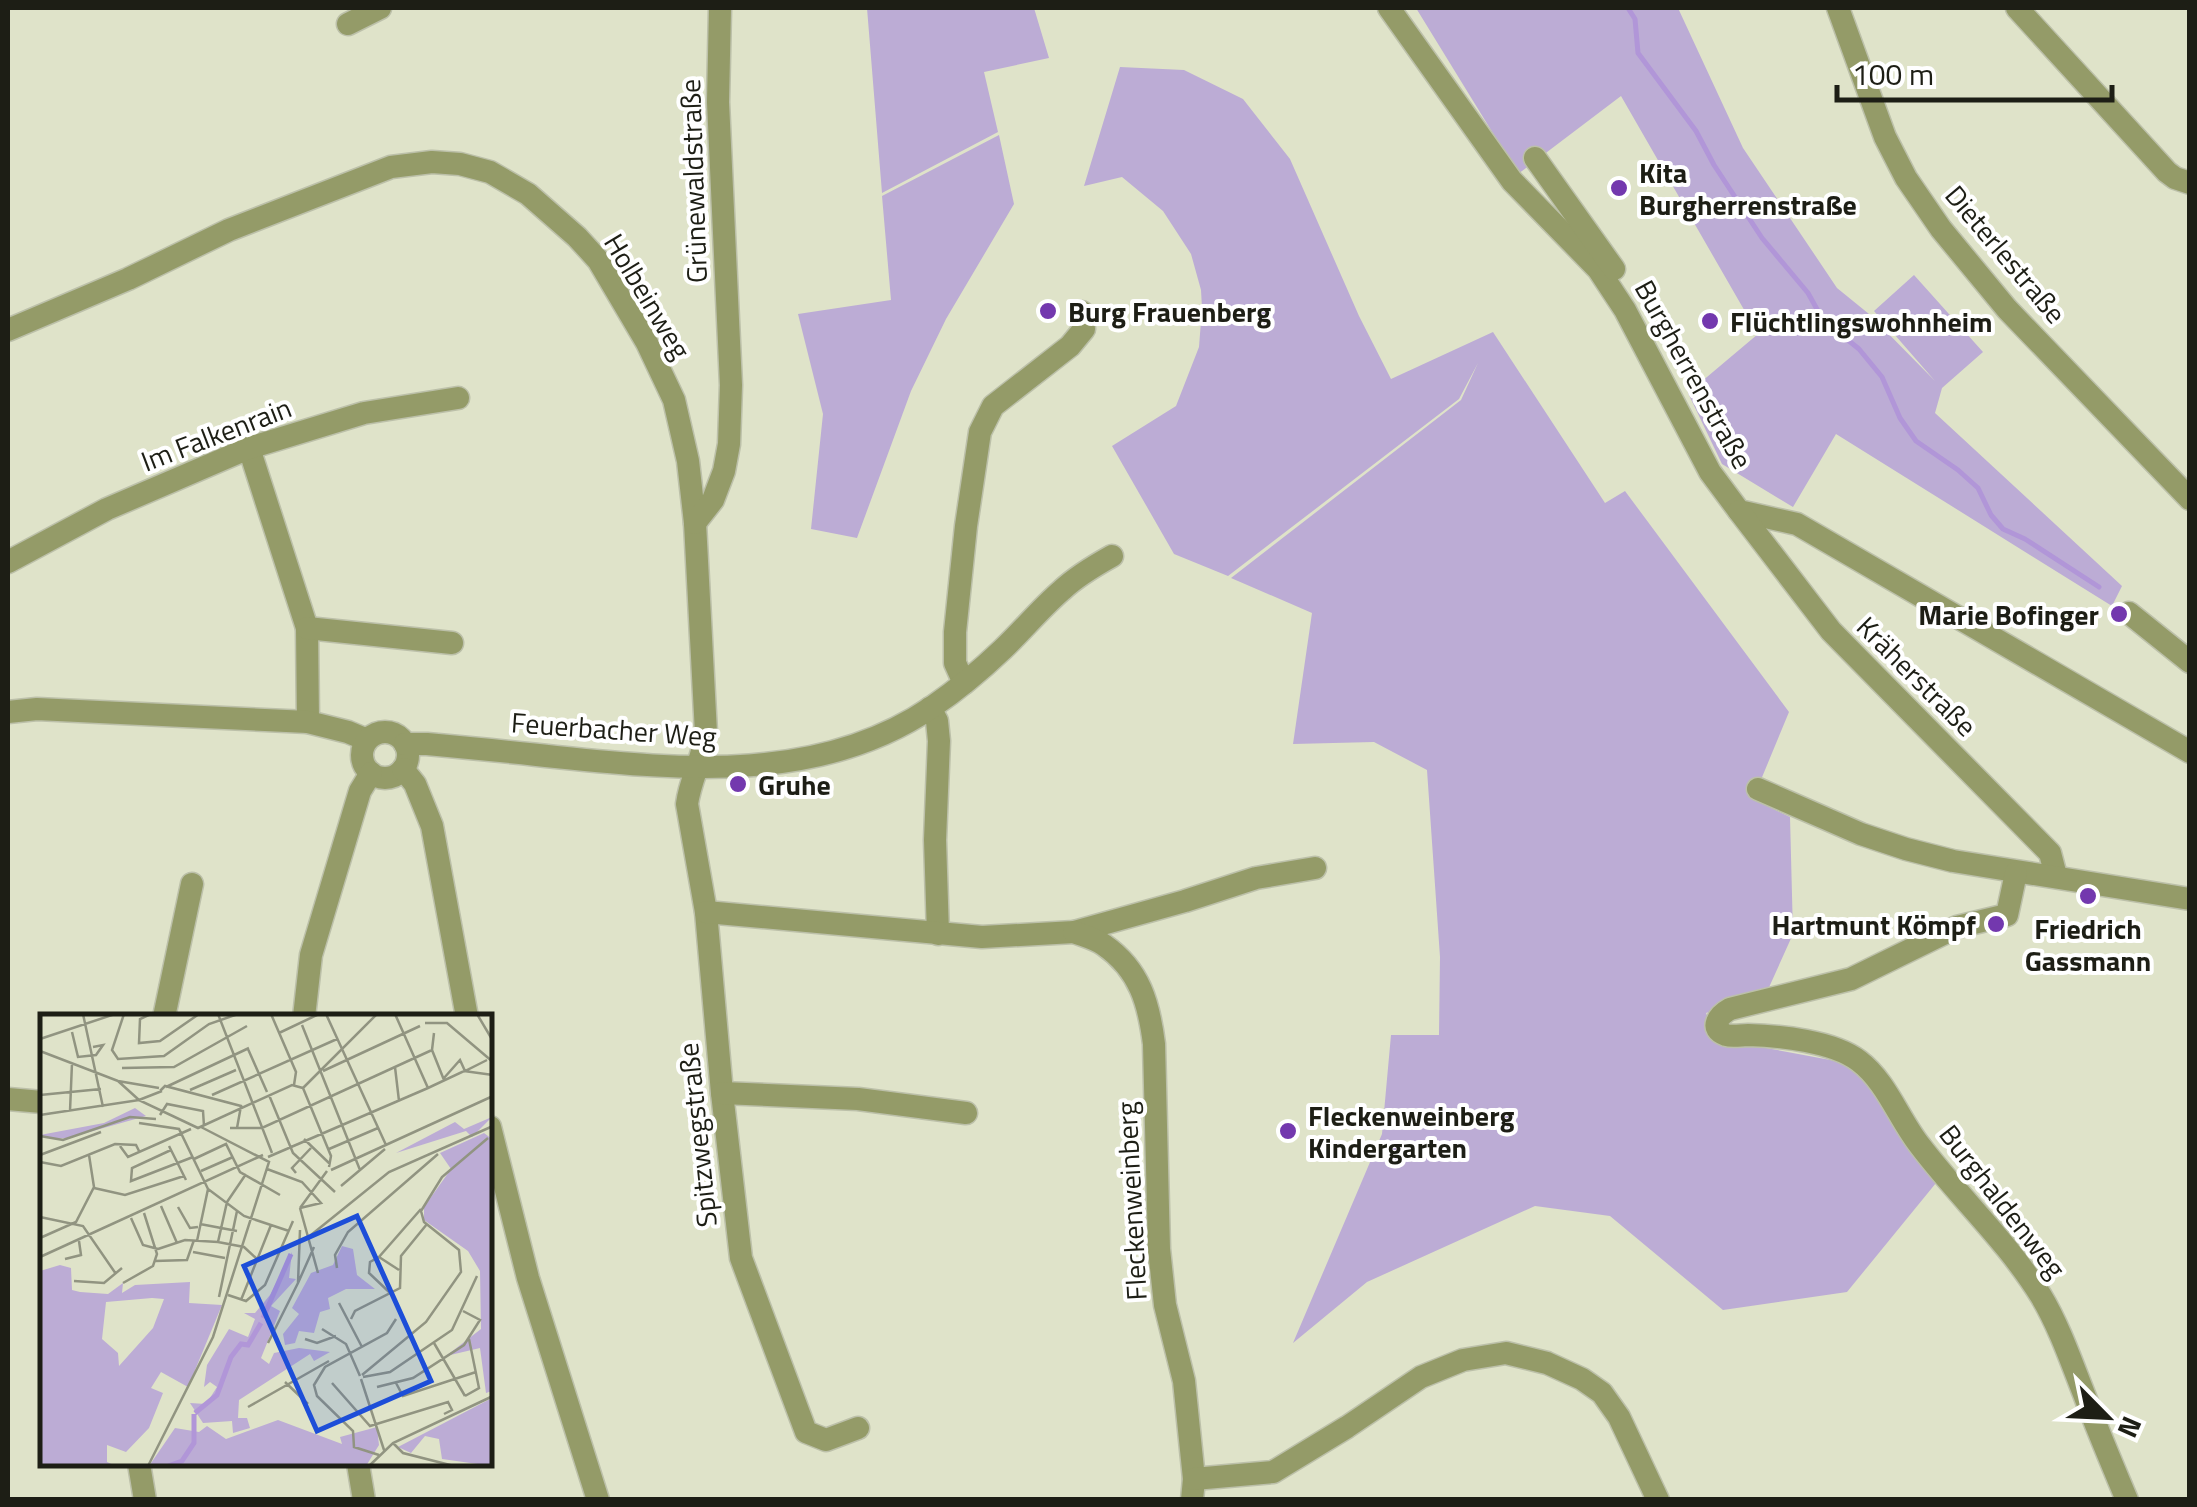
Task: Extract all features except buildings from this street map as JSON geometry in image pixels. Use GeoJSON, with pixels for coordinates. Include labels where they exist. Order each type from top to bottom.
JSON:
{"type":"FeatureCollection","features":[{"type":"Feature","properties":{"kind":"street"},"geometry":{"type":"LineString","coordinates":[[348,24],[380,8]]}},
{"type":"Feature","properties":{"kind":"street","name":"Grünewaldstraße"},"geometry":{"type":"LineString","coordinates":[[695,524],[713,500],[729,444],[731,385],[718,102],[720,8]]}},
{"type":"Feature","properties":{"kind":"street","name":"Burgherrenstraße"},"geometry":{"type":"LineString","coordinates":[[1389,8],[1512,180],[1598,269],[1625,310],[1710,472],[1739,511],[1796,524],[2190,752]]}},
{"type":"Feature","properties":{"kind":"street","name":"Dieterlestraße"},"geometry":{"type":"LineString","coordinates":[[1838,8],[1885,137],[1906,178],[1942,229],[2008,308],[2190,499]]}},
{"type":"Feature","properties":{"kind":"street"},"geometry":{"type":"LineString","coordinates":[[2017,8],[2167,172],[2190,183]]}},
{"type":"Feature","properties":{"kind":"street"},"geometry":{"type":"LineString","coordinates":[[1535,158],[1625,287],[1625,310]]}},
{"type":"Feature","properties":{"kind":"street","name":"Holbeinweg"},"geometry":{"type":"LineString","coordinates":[[8,330],[128,279],[229,230],[391,168],[432,162],[460,164],[490,172],[528,194],[598,260],[647,343],[674,400],[688,461],[695,524],[706,733],[697,767]]}},
{"type":"Feature","properties":{"kind":"street"},"geometry":{"type":"LineString","coordinates":[[964,683],[955,663],[955,632],[980,432],[993,406],[1070,346],[1084,329],[1082,312]]}},
{"type":"Feature","properties":{"kind":"street","name":"Im Falkenrain"},"geometry":{"type":"LineString","coordinates":[[8,562],[106,509],[249,448],[364,413],[458,398]]}},
{"type":"Feature","properties":{"kind":"street"},"geometry":{"type":"LineString","coordinates":[[249,448],[307,628],[308,722]]}},
{"type":"Feature","properties":{"kind":"street","name":"Kräherstraße"},"geometry":{"type":"LineString","coordinates":[[1739,511],[1831,632],[2050,853],[2056,876]]}},
{"type":"Feature","properties":{"kind":"street","name":"Feuerbacher Weg"},"geometry":{"type":"LineString","coordinates":[[8,712],[37,709],[308,722],[368,740],[383,732],[400,737],[406,744],[628,765],[697,767],[787,762],[875,737],[930,708],[1003,649],[1061,590],[1112,556]]}},
{"type":"Feature","properties":{"kind":"street"},"geometry":{"type":"LineString","coordinates":[[2129,613],[2190,662]]}},
{"type":"Feature","properties":{"kind":"street"},"geometry":{"type":"LineString","coordinates":[[307,628],[452,644]]}},
{"type":"Feature","properties":{"kind":"street"},"geometry":{"type":"LineString","coordinates":[[930,708],[938,721],[940,741],[935,840],[938,934]]}},
{"type":"Feature","properties":{"kind":"street"},"geometry":{"type":"LineString","coordinates":[[368,740],[362,757],[365,766],[379,777],[403,769],[408,753],[406,744]]}},
{"type":"Feature","properties":{"kind":"street","name":"Spitzwegstraße"},"geometry":{"type":"LineString","coordinates":[[697,767],[687,804],[706,912],[741,1258],[806,1432],[826,1440],[858,1428]]}},
{"type":"Feature","properties":{"kind":"street"},"geometry":{"type":"LineString","coordinates":[[403,769],[415,784],[432,826],[466,1014]]}},
{"type":"Feature","properties":{"kind":"street"},"geometry":{"type":"LineString","coordinates":[[304,1014],[311,956],[360,791],[371,773]]}},
{"type":"Feature","properties":{"kind":"street"},"geometry":{"type":"LineString","coordinates":[[1758,789],[1861,834],[1953,861],[2190,899]]}},
{"type":"Feature","properties":{"kind":"street"},"geometry":{"type":"LineString","coordinates":[[706,912],[982,937],[1074,932],[1256,878],[1315,868]]}},
{"type":"Feature","properties":{"kind":"street","name":"Burghaldenweg"},"geometry":{"type":"LineString","coordinates":[[2016,873],[2007,915],[1957,927],[1851,979],[1730,1008],[1720,1014],[1717,1028],[1732,1036],[1789,1038],[1838,1050],[1855,1058],[1883,1087],[1922,1149],[2000,1238],[2043,1298],[2128,1500]]}},
{"type":"Feature","properties":{"kind":"street"},"geometry":{"type":"LineString","coordinates":[[165,1014],[192,884]]}},
{"type":"Feature","properties":{"kind":"street","name":"Fleckenweinberg"},"geometry":{"type":"LineString","coordinates":[[1074,932],[1103,944],[1126,966],[1141,987],[1150,1013],[1159,1249],[1165,1305],[1184,1382],[1193,1489]]}},
{"type":"Feature","properties":{"kind":"street"},"geometry":{"type":"LineString","coordinates":[[722,1093],[858,1100],[966,1113]]}},
{"type":"Feature","properties":{"kind":"street"},"geometry":{"type":"LineString","coordinates":[[8,1099],[40,1102]]}},
{"type":"Feature","properties":{"kind":"street"},"geometry":{"type":"LineString","coordinates":[[492,1135],[528,1278],[598,1500]]}},
{"type":"Feature","properties":{"kind":"street"},"geometry":{"type":"LineString","coordinates":[[1193,1489],[1272,1472],[1421,1377],[1463,1360],[1506,1353],[1546,1363],[1602,1393],[1619,1417],[1658,1500]]}},
{"type":"Feature","properties":{"kind":"street"},"geometry":{"type":"LineString","coordinates":[[140,1467],[145,1500]]}},
{"type":"Feature","properties":{"kind":"street"},"geometry":{"type":"LineString","coordinates":[[358,1467],[364,1500]]}},
{"type":"Feature","properties":{"kind":"shaded area"},"geometry":{"type":"Polygon","coordinates":[[[867,8],[1034,8],[1049,58],[984,72],[998,132],[882,193],[867,8]]]}},
{"type":"Feature","properties":{"kind":"shaded area"},"geometry":{"type":"Polygon","coordinates":[[[1416,8],[1678,8],[1743,148],[1837,288],[1869,314],[1935,381],[1874,311],[1914,275],[1983,352],[1942,388],[1935,413],[2122,586],[2112,606],[1836,434],[1793,507],[1722,464],[1688,393],[1758,334],[1621,96],[1518,174],[1416,8]]]}},
{"type":"Feature","properties":{"kind":"shaded area"},"geometry":{"type":"Polygon","coordinates":[[[1120,67],[1184,70],[1243,99],[1290,159],[1391,379],[1493,332],[1605,503],[1625,491],[1789,712],[1753,799],[1790,817],[1793,934],[1766,994],[1706,1013],[1716,1037],[1852,1064],[1936,1183],[1847,1292],[1723,1310],[1610,1216],[1535,1206],[1367,1282],[1293,1343],[1382,1134],[1391,1035],[1439,1035],[1440,957],[1427,770],[1374,742],[1293,744],[1312,613],[1231,578],[1461,400],[1478,363],[1459,399],[1228,576],[1174,554],[1112,446],[1176,406],[1199,347],[1201,290],[1191,254],[1163,211],[1122,177],[1084,186],[1120,67]]]}},
{"type":"Feature","properties":{"kind":"shaded area"},"geometry":{"type":"Polygon","coordinates":[[[999,135],[1014,204],[946,319],[911,391],[857,538],[811,529],[823,414],[798,314],[891,300],[882,196],[999,135]]]}},
{"type":"Feature","properties":{"kind":"waterway"},"geometry":{"type":"LineString","coordinates":[[1628,8],[1635,19],[1638,53],[1696,131],[1762,238],[1808,293],[1823,320],[1859,349],[1882,377],[1900,418],[1916,441],[1978,488],[2003,529],[2099,587]]}},
{"type":"Feature","properties":{"kind":"place","name":"Kita Burgherrenstraße"},"geometry":{"type":"Point","coordinates":[1619,188]}},
{"type":"Feature","properties":{"kind":"place","name":"Burg Frauenberg"},"geometry":{"type":"Point","coordinates":[1048,311]}},
{"type":"Feature","properties":{"kind":"place","name":"Flüchtlingswohnheim"},"geometry":{"type":"Point","coordinates":[1710,321]}},
{"type":"Feature","properties":{"kind":"place","name":"Marie Bofinger"},"geometry":{"type":"Point","coordinates":[2119,614]}},
{"type":"Feature","properties":{"kind":"place","name":"Gruhe"},"geometry":{"type":"Point","coordinates":[738,784]}},
{"type":"Feature","properties":{"kind":"place","name":"Friedrich Gassmann"},"geometry":{"type":"Point","coordinates":[2088,896]}},
{"type":"Feature","properties":{"kind":"place","name":"Hartmunt Kömpf"},"geometry":{"type":"Point","coordinates":[1996,924]}},
{"type":"Feature","properties":{"kind":"place","name":"Fleckenweinberg Kindergarten"},"geometry":{"type":"Point","coordinates":[1288,1131]}}]}
